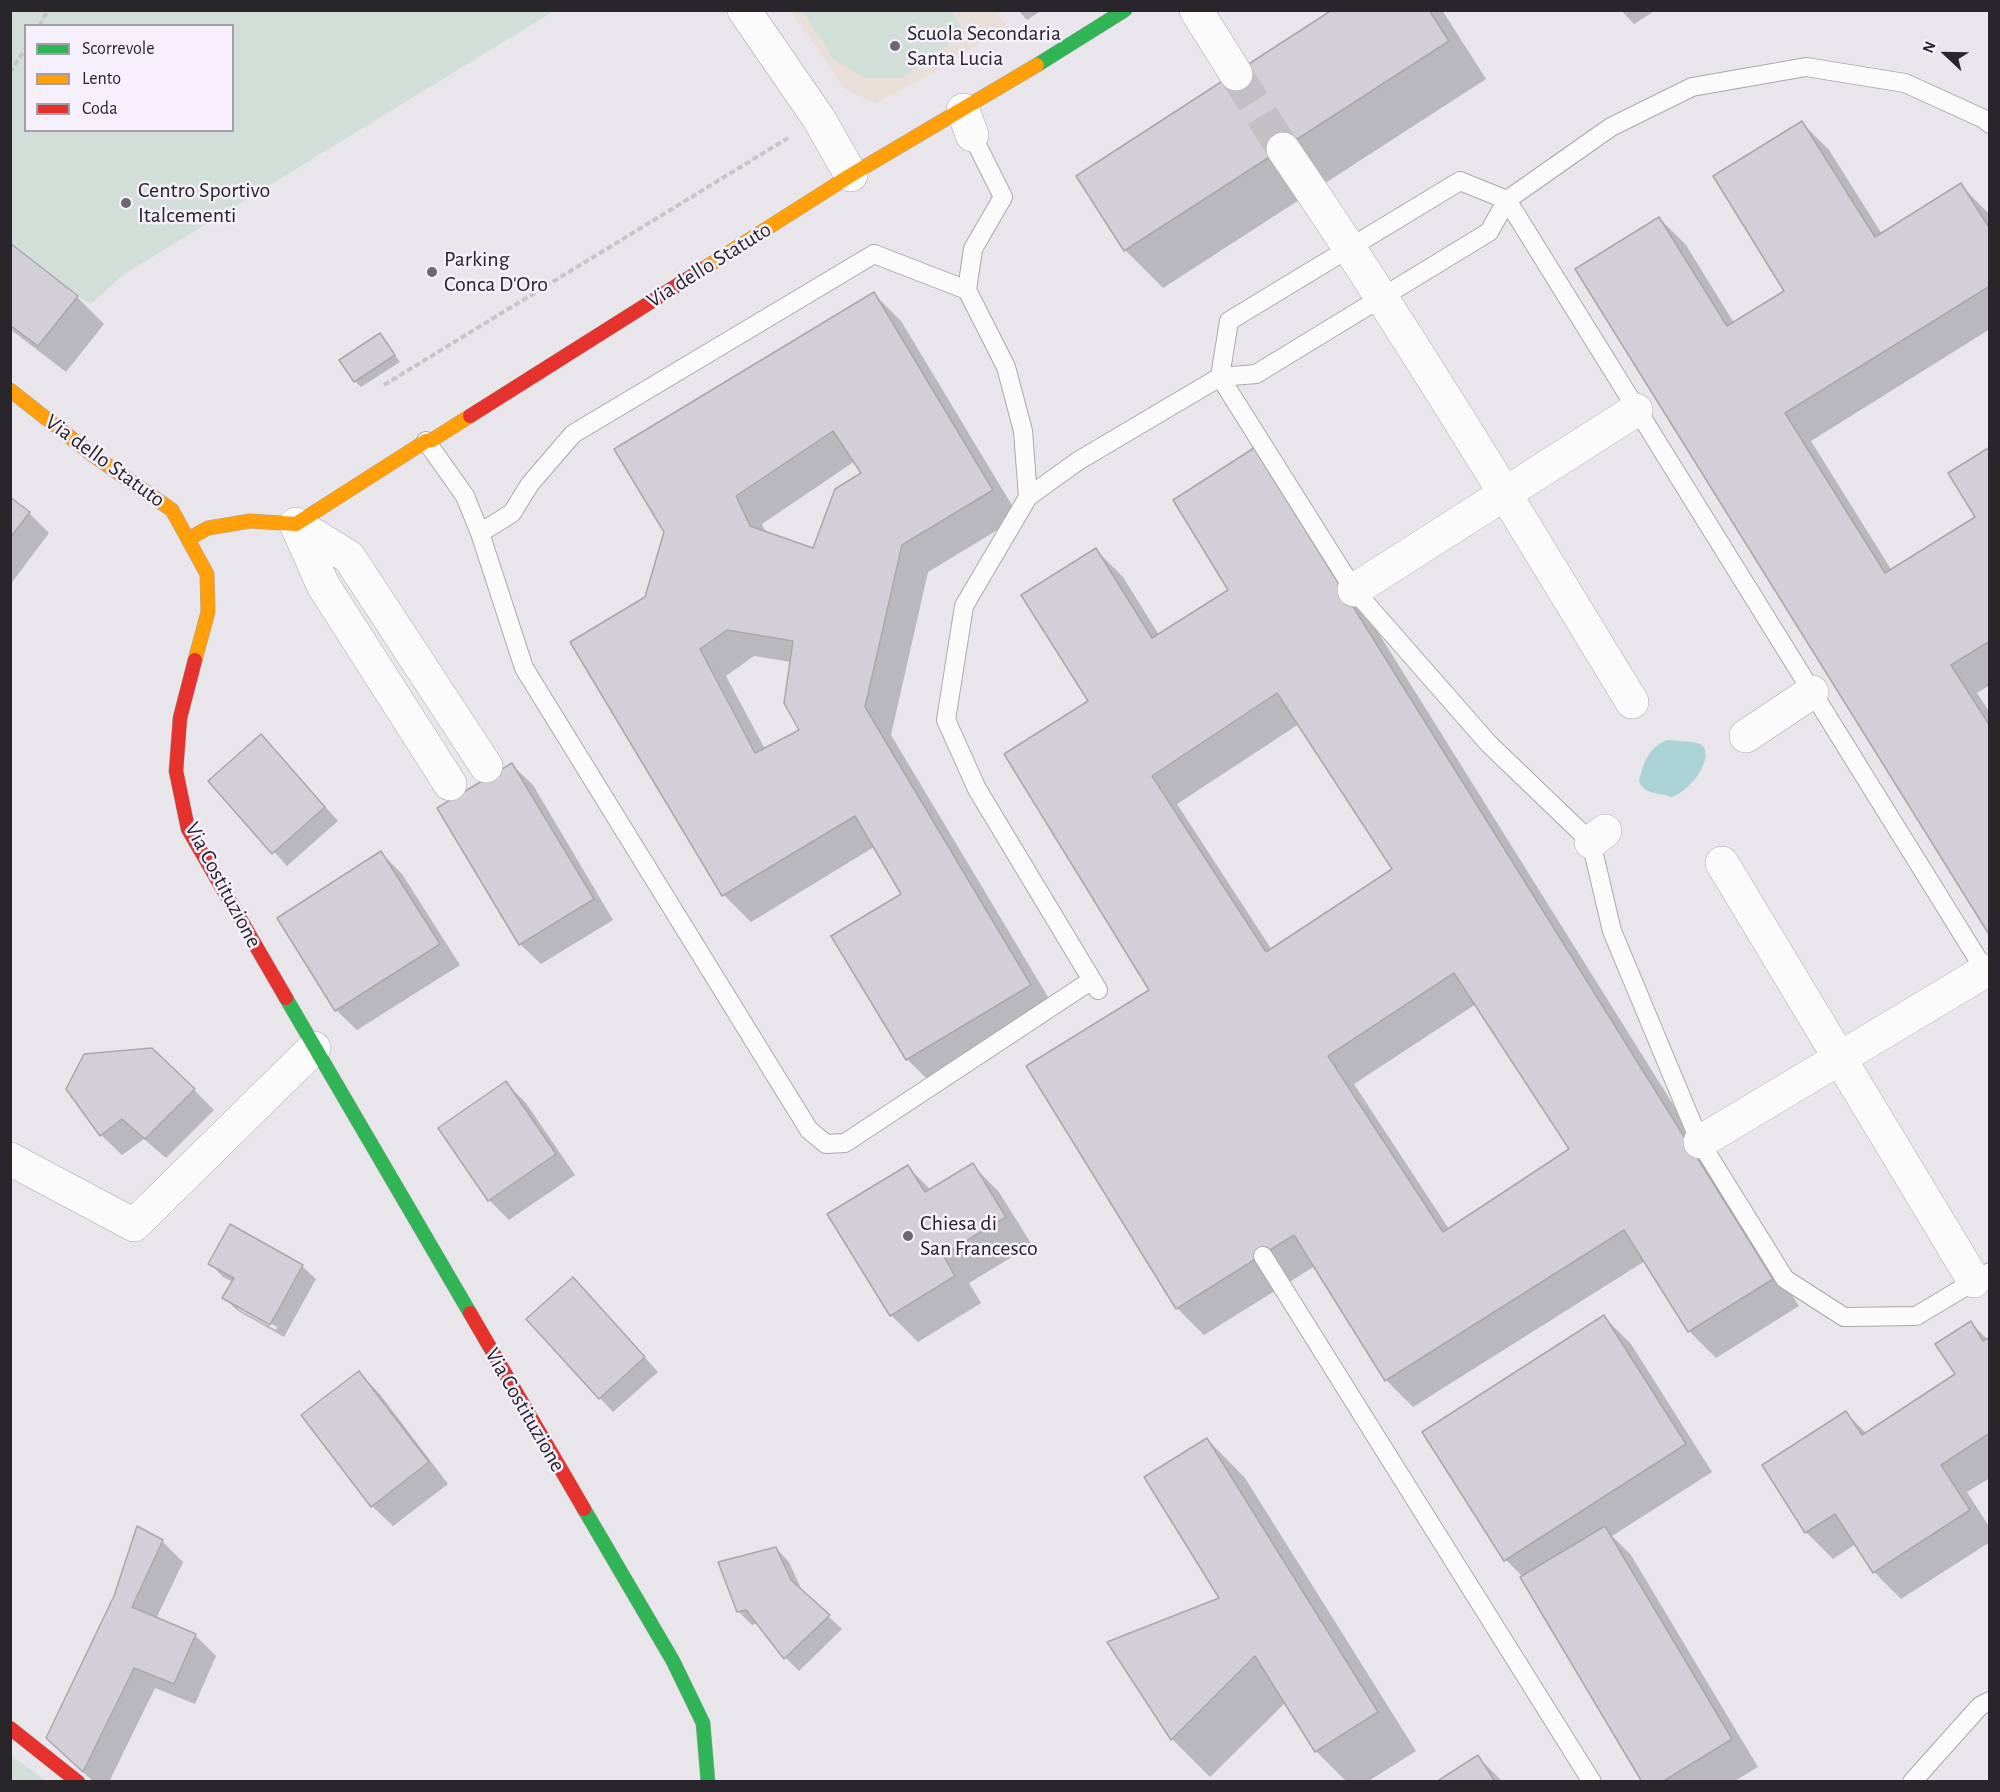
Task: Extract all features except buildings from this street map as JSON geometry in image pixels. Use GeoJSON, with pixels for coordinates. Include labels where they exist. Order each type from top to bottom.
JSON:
{"type":"FeatureCollection","features":[{"type":"Feature","properties":{"kind":"street"},"geometry":{"type":"LineString","coordinates":[[744,10],[819,119],[851,175]]}},
{"type":"Feature","properties":{"kind":"street","name":"Via dello Statuto"},"geometry":{"type":"LineString","coordinates":[[296,524],[851,175],[968,123],[1125,10]]}},
{"type":"Feature","properties":{"kind":"street"},"geometry":{"type":"LineString","coordinates":[[1196,10],[1236,74]]}},
{"type":"Feature","properties":{"kind":"street"},"geometry":{"type":"LineString","coordinates":[[1283,149],[1351,248],[1506,495],[1632,702]]}},
{"type":"Feature","properties":{"kind":"street","name":"Via dello Statuto"},"geometry":{"type":"LineString","coordinates":[[10,390],[94,456],[172,510],[188,538]]}},
{"type":"Feature","properties":{"kind":"street"},"geometry":{"type":"LineString","coordinates":[[1354,590],[1636,410]]}},
{"type":"Feature","properties":{"kind":"street"},"geometry":{"type":"LineString","coordinates":[[188,538],[208,528],[250,521],[296,524],[349,557],[486,766]]}},
{"type":"Feature","properties":{"kind":"street"},"geometry":{"type":"LineString","coordinates":[[296,524],[323,585],[450,784]]}},
{"type":"Feature","properties":{"kind":"street","name":"Via Costituzione"},"geometry":{"type":"LineString","coordinates":[[188,538],[207,574],[208,612],[180,718],[176,771],[188,829],[673,1661],[704,1723],[708,1782]]}},
{"type":"Feature","properties":{"kind":"street"},"geometry":{"type":"LineString","coordinates":[[1746,736],[1812,692]]}},
{"type":"Feature","properties":{"kind":"street"},"geometry":{"type":"LineString","coordinates":[[1722,863],[1840,1059],[1982,1276]]}},
{"type":"Feature","properties":{"kind":"street"},"geometry":{"type":"LineString","coordinates":[[1700,1142],[1987,975]]}},
{"type":"Feature","properties":{"kind":"street"},"geometry":{"type":"LineString","coordinates":[[10,1159],[134,1225],[314,1047]]}},
{"type":"Feature","properties":{"kind":"street"},"geometry":{"type":"LineString","coordinates":[[10,1728],[78,1782]]}},
{"type":"Feature","properties":{"kind":"lane"},"geometry":{"type":"LineString","coordinates":[[426,441],[465,496],[480,532],[524,668],[809,1130],[826,1144],[845,1143],[1095,985],[977,789],[946,720],[964,606],[1028,497],[1078,462],[1221,377],[1256,374],[1489,232],[1507,200],[1611,127],[1692,87],[1806,67],[1905,83],[1983,119],[1989,124]]}},
{"type":"Feature","properties":{"kind":"lane"},"geometry":{"type":"LineString","coordinates":[[968,123],[1003,197],[973,249],[967,290],[1006,368],[1023,430],[1028,497]]}},
{"type":"Feature","properties":{"kind":"lane"},"geometry":{"type":"LineString","coordinates":[[1982,1276],[1916,1316],[1844,1317],[1785,1279],[1700,1142],[1612,931],[1598,836],[1489,744],[1354,590],[1221,377],[1229,321],[1460,180],[1507,200],[1987,975]]}},
{"type":"Feature","properties":{"kind":"lane"},"geometry":{"type":"LineString","coordinates":[[480,532],[512,513],[530,484],[573,434],[874,255],[967,290]]}},
{"type":"Feature","properties":{"kind":"lane"},"geometry":{"type":"LineString","coordinates":[[1263,1256],[1592,1782]]}},
{"type":"Feature","properties":{"kind":"lane"},"geometry":{"type":"LineString","coordinates":[[1912,1782],[1980,1706],[1989,1701]]}},
{"type":"Feature","properties":{"kind":"path"},"geometry":{"type":"LineString","coordinates":[[40,24],[48,10]]}},
{"type":"Feature","properties":{"kind":"path"},"geometry":{"type":"LineString","coordinates":[[10,73],[24,51]]}},
{"type":"Feature","properties":{"kind":"path"},"geometry":{"type":"LineString","coordinates":[[384,385],[819,119]]}},
{"type":"Feature","properties":{"kind":"shaded area","name":"Centro Sportivo Italcementi"},"geometry":{"type":"Polygon","coordinates":[[[10,11],[554,11],[123,275],[91,304],[77,296],[38,346],[11,325],[10,11]]]}},
{"type":"Feature","properties":{"kind":"shaded area","name":"Scuola Secondaria Santa Lucia"},"geometry":{"type":"Polygon","coordinates":[[[791,11],[996,11],[1006,25],[944,67],[876,103],[845,90],[791,11]]]}},
{"type":"Feature","properties":{"kind":"shaded area","name":"Scuola Secondaria Santa Lucia"},"geometry":{"type":"Polygon","coordinates":[[[802,11],[952,11],[965,33],[902,78],[865,78],[834,60],[802,11]]]}},
{"type":"Feature","properties":{"kind":"shaded area"},"geometry":{"type":"Polygon","coordinates":[[[11,1755],[46,1781],[11,1781],[11,1755]]]}},
{"type":"Feature","properties":{"kind":"water"},"geometry":{"type":"Polygon","coordinates":[[[1668,740],[1699,744],[1705,751],[1703,767],[1698,775],[1685,790],[1671,797],[1649,791],[1639,782],[1648,756],[1656,746],[1668,740]]]}},
{"type":"Feature","properties":{"kind":"tunnel"},"geometry":{"type":"LineString","coordinates":[[1236,74],[1283,149]]}},
{"type":"Feature","properties":{"kind":"traffic: fast"},"geometry":{"type":"LineString","coordinates":[[1037,65],[1125,10]]}},
{"type":"Feature","properties":{"kind":"traffic: fast"},"geometry":{"type":"LineString","coordinates":[[286,998],[470,1313]]}},
{"type":"Feature","properties":{"kind":"traffic: fast"},"geometry":{"type":"LineString","coordinates":[[584,1509],[673,1661],[703,1723],[708,1782]]}},
{"type":"Feature","properties":{"kind":"traffic: slow"},"geometry":{"type":"LineString","coordinates":[[703,269],[851,175],[1037,65]]}},
{"type":"Feature","properties":{"kind":"traffic: slow"},"geometry":{"type":"LineString","coordinates":[[10,390],[94,456],[172,510],[207,574],[208,612],[195,660]]}},
{"type":"Feature","properties":{"kind":"traffic: slow"},"geometry":{"type":"LineString","coordinates":[[188,539],[208,528],[250,521],[296,524],[426,441],[432,440],[470,416]]}},
{"type":"Feature","properties":{"kind":"traffic: jam"},"geometry":{"type":"LineString","coordinates":[[470,416],[703,269]]}},
{"type":"Feature","properties":{"kind":"traffic: jam"},"geometry":{"type":"LineString","coordinates":[[195,660],[180,718],[176,771],[188,829],[286,998]]}},
{"type":"Feature","properties":{"kind":"traffic: jam"},"geometry":{"type":"LineString","coordinates":[[470,1313],[584,1509]]}},
{"type":"Feature","properties":{"kind":"traffic: jam"},"geometry":{"type":"LineString","coordinates":[[10,1728],[78,1782]]}},
{"type":"Feature","properties":{"kind":"place","name":"Scuola Secondaria Santa Lucia"},"geometry":{"type":"Point","coordinates":[895,46]}},
{"type":"Feature","properties":{"kind":"place","name":"Centro Sportivo Italcementi"},"geometry":{"type":"Point","coordinates":[126,203]}},
{"type":"Feature","properties":{"kind":"place","name":"Parking Conca D'Oro"},"geometry":{"type":"Point","coordinates":[432,272]}},
{"type":"Feature","properties":{"kind":"place","name":"Chiesa di San Francesco"},"geometry":{"type":"Point","coordinates":[908,1236]}}]}
